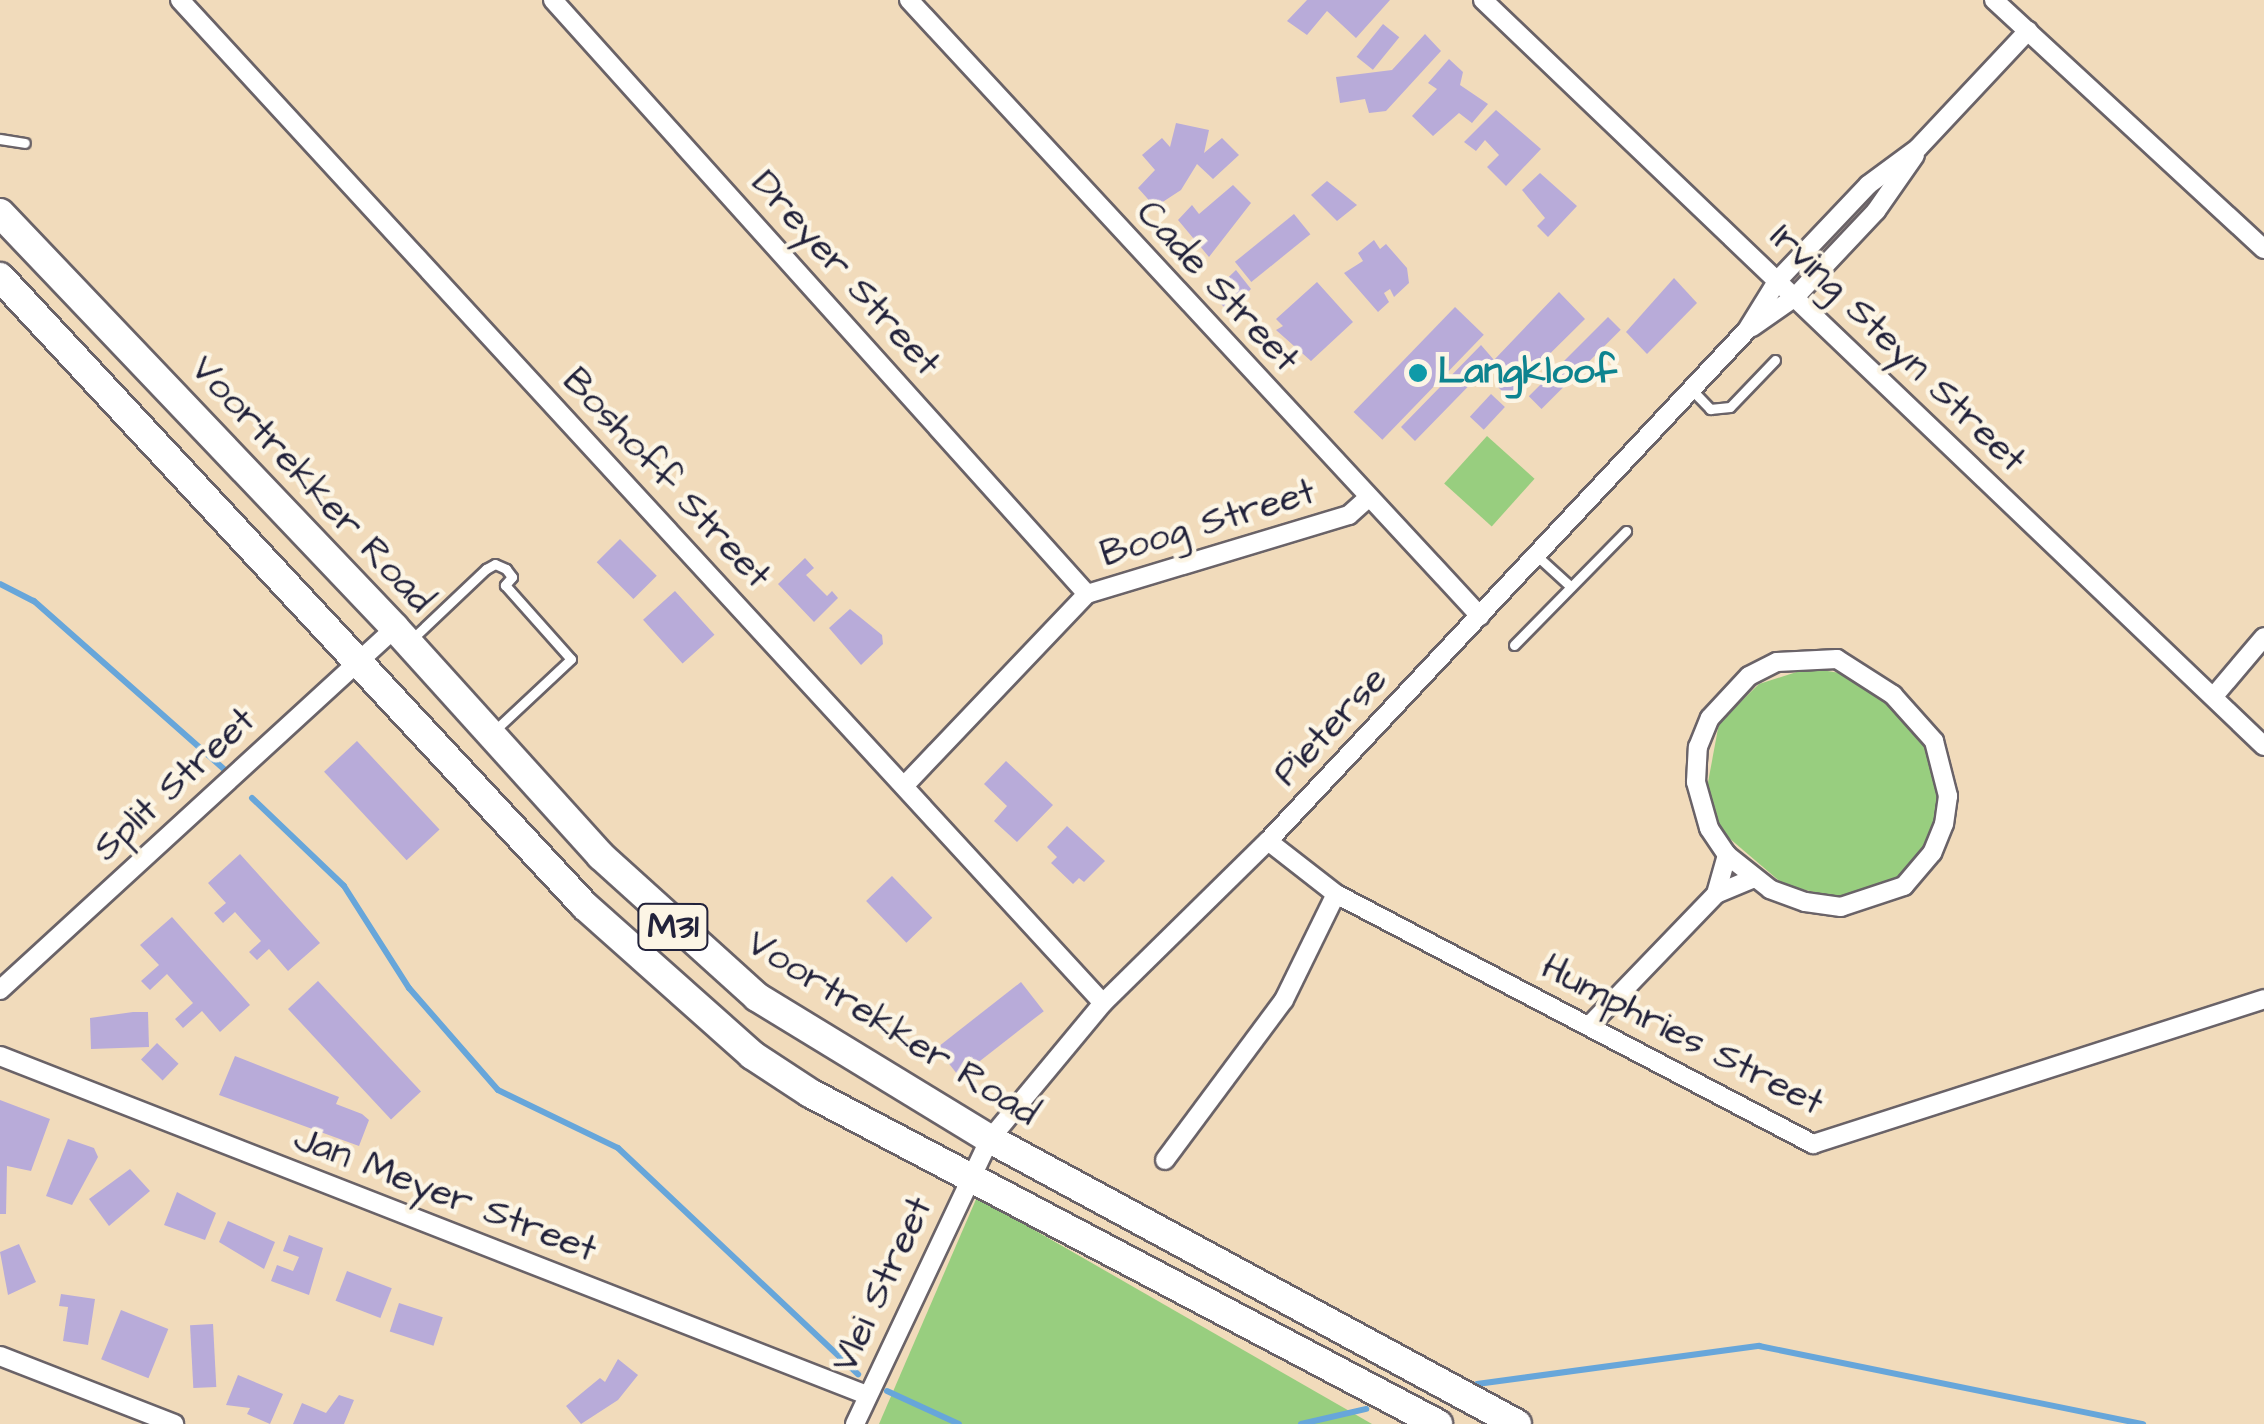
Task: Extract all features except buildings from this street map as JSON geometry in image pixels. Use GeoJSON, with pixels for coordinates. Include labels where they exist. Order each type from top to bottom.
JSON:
{"type":"FeatureCollection","features":[{"type":"Feature","properties":{"kind":"main road","name":"Voortrekker Road"},"geometry":{"type":"LineString","coordinates":[[0,213],[402,635],[601,856],[757,997],[990,1139],[1517,1424]]}},
{"type":"Feature","properties":{"kind":"main road","name":"Voortrekker Road"},"geometry":{"type":"LineString","coordinates":[[0,278],[585,906],[726,1034],[810,1094],[971,1174],[1438,1424]]}},
{"type":"Feature","properties":{"kind":"street","name":"Boshoff Street"},"geometry":{"type":"LineString","coordinates":[[180,0],[1103,1003]]}},
{"type":"Feature","properties":{"kind":"street","name":"Dreyer Street"},"geometry":{"type":"LineString","coordinates":[[553,0],[1087,594]]}},
{"type":"Feature","properties":{"kind":"street","name":"Cade Street"},"geometry":{"type":"LineString","coordinates":[[909,0],[1480,616]]}},
{"type":"Feature","properties":{"kind":"street","name":"Irving Steyn Street"},"geometry":{"type":"LineString","coordinates":[[1484,0],[2264,746]]}},
{"type":"Feature","properties":{"kind":"street"},"geometry":{"type":"LineString","coordinates":[[1994,0],[2264,249]]}},
{"type":"Feature","properties":{"kind":"street","name":"Pieterse"},"geometry":{"type":"LineString","coordinates":[[1747,330],[1796,297],[1876,211],[1918,148],[2021,25],[2024,0]]}},
{"type":"Feature","properties":{"kind":"street","name":"Pieterse"},"geometry":{"type":"LineString","coordinates":[[971,1174],[990,1139],[1103,1003],[1268,841],[1480,616],[1747,330],[1778,280],[1868,185],[1918,148]]}},
{"type":"Feature","properties":{"kind":"street","name":"Boog Street"},"geometry":{"type":"LineString","coordinates":[[904,786],[1087,594],[1348,515],[1368,499]]}},
{"type":"Feature","properties":{"kind":"street","name":"Split Street"},"geometry":{"type":"LineString","coordinates":[[0,990],[359,660],[402,635]]}},
{"type":"Feature","properties":{"kind":"street"},"geometry":{"type":"LineString","coordinates":[[2214,696],[2264,636]]}},
{"type":"Feature","properties":{"kind":"street"},"geometry":{"type":"LineString","coordinates":[[1806,657],[1837,658],[1893,695],[1926,731],[1944,767],[1948,796],[1932,853],[1904,886],[1841,906],[1805,902],[1754,878],[1727,855],[1709,828],[1696,782],[1698,747],[1728,695],[1777,662],[1806,657]]}},
{"type":"Feature","properties":{"kind":"street","name":"Humphries Street"},"geometry":{"type":"LineString","coordinates":[[1268,841],[1336,894],[1813,1144],[2264,999]]}},
{"type":"Feature","properties":{"kind":"street"},"geometry":{"type":"LineString","coordinates":[[1716,894],[1727,855]]}},
{"type":"Feature","properties":{"kind":"street"},"geometry":{"type":"LineString","coordinates":[[1589,1026],[1716,894],[1754,878]]}},
{"type":"Feature","properties":{"kind":"street"},"geometry":{"type":"LineString","coordinates":[[1165,1160],[1284,1000],[1336,894]]}},
{"type":"Feature","properties":{"kind":"street","name":"Jan Meyer Street"},"geometry":{"type":"LineString","coordinates":[[0,1056],[867,1396]]}},
{"type":"Feature","properties":{"kind":"street","name":"Vlei Street"},"geometry":{"type":"LineString","coordinates":[[855,1424],[971,1174]]}},
{"type":"Feature","properties":{"kind":"street"},"geometry":{"type":"LineString","coordinates":[[0,1356],[174,1424]]}},
{"type":"Feature","properties":{"kind":"lane"},"geometry":{"type":"LineString","coordinates":[[0,139],[26,144]]}},
{"type":"Feature","properties":{"kind":"lane"},"geometry":{"type":"LineString","coordinates":[[1691,389],[1710,408],[1730,407],[1775,360]]}},
{"type":"Feature","properties":{"kind":"lane"},"geometry":{"type":"LineString","coordinates":[[1514,645],[1626,531]]}},
{"type":"Feature","properties":{"kind":"lane"},"geometry":{"type":"LineString","coordinates":[[1536,555],[1571,587]]}},
{"type":"Feature","properties":{"kind":"lane"},"geometry":{"type":"LineString","coordinates":[[402,635],[486,569],[494,564],[506,569],[512,577],[505,585],[571,659],[491,734]]}},
{"type":"Feature","properties":{"kind":"green space"},"geometry":{"type":"Polygon","coordinates":[[[1487,436],[1535,479],[1492,526],[1444,484],[1487,436]]]}},
{"type":"Feature","properties":{"kind":"green space"},"geometry":{"type":"Polygon","coordinates":[[[1809,668],[1846,674],[1881,697],[1923,738],[1941,782],[1938,827],[1917,863],[1881,890],[1840,898],[1784,885],[1722,832],[1707,788],[1719,723],[1759,684],[1809,668]]]}},
{"type":"Feature","properties":{"kind":"green space"},"geometry":{"type":"Polygon","coordinates":[[[977,1197],[1372,1424],[879,1424],[977,1197]]]}},
{"type":"Feature","properties":{"kind":"waterway"},"geometry":{"type":"LineString","coordinates":[[0,584],[34,601],[225,770]]}},
{"type":"Feature","properties":{"kind":"waterway"},"geometry":{"type":"LineString","coordinates":[[252,798],[344,886],[409,988],[498,1090],[618,1148],[858,1374]]}},
{"type":"Feature","properties":{"kind":"waterway"},"geometry":{"type":"LineString","coordinates":[[1477,1384],[1759,1346],[2143,1424]]}},
{"type":"Feature","properties":{"kind":"waterway"},"geometry":{"type":"LineString","coordinates":[[887,1391],[959,1424]]}},
{"type":"Feature","properties":{"kind":"waterway"},"geometry":{"type":"LineString","coordinates":[[1301,1424],[1366,1409]]}},
{"type":"Feature","properties":{"kind":"place","name":"Langkloof"},"geometry":{"type":"Point","coordinates":[1418,373]}}]}
